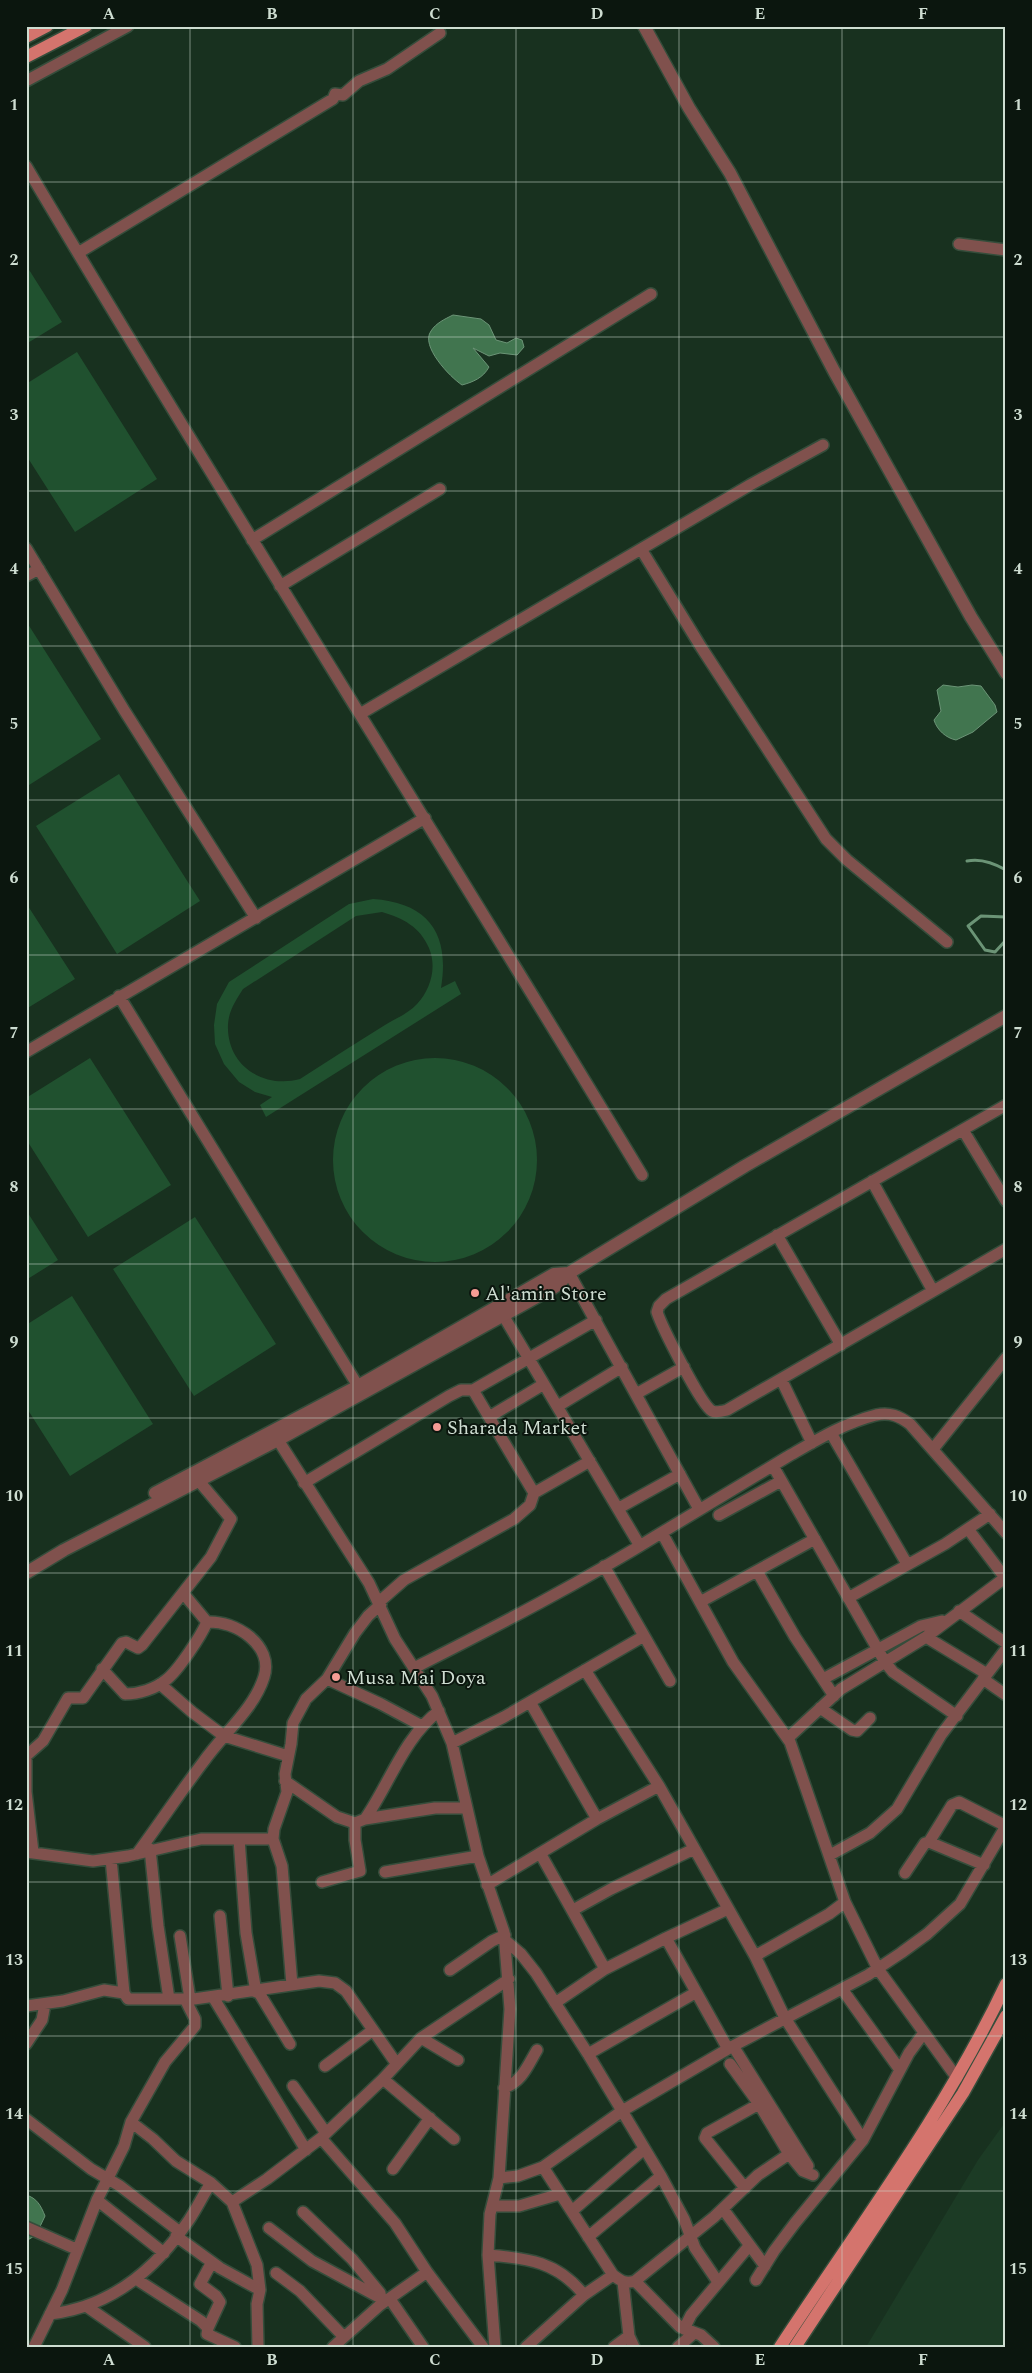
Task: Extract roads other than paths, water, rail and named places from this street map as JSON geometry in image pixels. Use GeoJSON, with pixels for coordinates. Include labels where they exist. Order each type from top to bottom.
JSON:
{"type":"FeatureCollection","features":[{"type":"Feature","properties":{"kind":"main road"},"geometry":{"type":"LineString","coordinates":[[26,37],[47,26]]}},
{"type":"Feature","properties":{"kind":"main road"},"geometry":{"type":"LineString","coordinates":[[26,57],[86,26]]}},
{"type":"Feature","properties":{"kind":"main road"},"geometry":{"type":"LineString","coordinates":[[780,2347],[957,2078],[1006,1984]]}},
{"type":"Feature","properties":{"kind":"main road"},"geometry":{"type":"LineString","coordinates":[[795,2347],[963,2093],[1006,2016]]}},
{"type":"Feature","properties":{"kind":"street"},"geometry":{"type":"LineString","coordinates":[[26,81],[128,26]]}},
{"type":"Feature","properties":{"kind":"street"},"geometry":{"type":"LineString","coordinates":[[644,26],[689,108],[730,173],[829,363],[972,617],[1006,673]]}},
{"type":"Feature","properties":{"kind":"street"},"geometry":{"type":"LineString","coordinates":[[78,253],[333,98],[335,94],[343,95],[360,81],[387,69],[440,33]]}},
{"type":"Feature","properties":{"kind":"street"},"geometry":{"type":"LineString","coordinates":[[26,166],[280,586],[425,818],[642,1175]]}},
{"type":"Feature","properties":{"kind":"street"},"geometry":{"type":"LineString","coordinates":[[959,244],[1006,250]]}},
{"type":"Feature","properties":{"kind":"street"},"geometry":{"type":"LineString","coordinates":[[252,540],[650,294]]}},
{"type":"Feature","properties":{"kind":"street"},"geometry":{"type":"LineString","coordinates":[[360,714],[641,549],[823,445]]}},
{"type":"Feature","properties":{"kind":"street"},"geometry":{"type":"LineString","coordinates":[[280,586],[440,489]]}},
{"type":"Feature","properties":{"kind":"street"},"geometry":{"type":"LineString","coordinates":[[26,548],[124,710],[256,918]]}},
{"type":"Feature","properties":{"kind":"street"},"geometry":{"type":"LineString","coordinates":[[641,549],[706,655],[826,839],[848,860],[947,942]]}},
{"type":"Feature","properties":{"kind":"street"},"geometry":{"type":"LineString","coordinates":[[26,576],[39,569]]}},
{"type":"Feature","properties":{"kind":"street"},"geometry":{"type":"LineString","coordinates":[[26,1052],[425,818]]}},
{"type":"Feature","properties":{"kind":"street"},"geometry":{"type":"LineString","coordinates":[[119,996],[358,1386]]}},
{"type":"Feature","properties":{"kind":"street"},"geometry":{"type":"LineString","coordinates":[[26,1573],[64,1550],[278,1440],[560,1283],[569,1274],[745,1166],[1006,1016]]}},
{"type":"Feature","properties":{"kind":"street"},"geometry":{"type":"LineString","coordinates":[[1006,1105],[666,1299],[658,1306],[658,1316],[708,1407],[716,1412],[727,1410],[782,1381],[1006,1250]]}},
{"type":"Feature","properties":{"kind":"street"},"geometry":{"type":"LineString","coordinates":[[963,1130],[1006,1202]]}},
{"type":"Feature","properties":{"kind":"street"},"geometry":{"type":"LineString","coordinates":[[872,1181],[933,1291]]}},
{"type":"Feature","properties":{"kind":"street"},"geometry":{"type":"LineString","coordinates":[[778,1235],[841,1345]]}},
{"type":"Feature","properties":{"kind":"street"},"geometry":{"type":"LineString","coordinates":[[26,1562],[358,1386],[554,1274],[569,1274]]}},
{"type":"Feature","properties":{"kind":"street"},"geometry":{"type":"LineString","coordinates":[[569,1274],[699,1509]]}},
{"type":"Feature","properties":{"kind":"street"},"geometry":{"type":"LineString","coordinates":[[503,1315],[640,1546]]}},
{"type":"Feature","properties":{"kind":"street"},"geometry":{"type":"LineString","coordinates":[[304,1483],[449,1396],[461,1390],[473,1390],[596,1320]]}},
{"type":"Feature","properties":{"kind":"street"},"geometry":{"type":"LineString","coordinates":[[933,1449],[1006,1358]]}},
{"type":"Feature","properties":{"kind":"street"},"geometry":{"type":"LineString","coordinates":[[636,1394],[684,1366]]}},
{"type":"Feature","properties":{"kind":"street"},"geometry":{"type":"LineString","coordinates":[[558,1406],[622,1367]]}},
{"type":"Feature","properties":{"kind":"street"},"geometry":{"type":"LineString","coordinates":[[782,1381],[812,1443]]}},
{"type":"Feature","properties":{"kind":"street"},"geometry":{"type":"LineString","coordinates":[[489,1417],[544,1384]]}},
{"type":"Feature","properties":{"kind":"street"},"geometry":{"type":"LineString","coordinates":[[473,1390],[534,1493]]}},
{"type":"Feature","properties":{"kind":"street"},"geometry":{"type":"LineString","coordinates":[[416,1667],[529,1609],[640,1546],[812,1443],[864,1419],[888,1414],[896,1415],[910,1424],[1006,1533]]}},
{"type":"Feature","properties":{"kind":"street"},"geometry":{"type":"LineString","coordinates":[[831,1433],[907,1564]]}},
{"type":"Feature","properties":{"kind":"street"},"geometry":{"type":"LineString","coordinates":[[278,1440],[355,1560],[380,1603],[395,1639],[416,1667],[439,1711],[452,1743],[478,1856],[505,1938],[510,2010],[499,2178],[492,2206],[488,2255],[496,2347]]}},
{"type":"Feature","properties":{"kind":"street"},"geometry":{"type":"LineString","coordinates":[[292,1985],[282,1866],[273,1839],[274,1828],[287,1792],[284,1774],[296,1716],[306,1699],[327,1679],[368,1616],[404,1580],[514,1519],[530,1505],[534,1493],[590,1461]]}},
{"type":"Feature","properties":{"kind":"street"},"geometry":{"type":"LineString","coordinates":[[773,1466],[885,1662],[893,1672],[957,1716]]}},
{"type":"Feature","properties":{"kind":"street"},"geometry":{"type":"LineString","coordinates":[[619,1508],[680,1474]]}},
{"type":"Feature","properties":{"kind":"street"},"geometry":{"type":"LineString","coordinates":[[198,1480],[228,1513],[231,1521],[211,1557],[142,1645],[137,1648],[128,1643],[122,1643],[81,1700],[68,1698],[43,1741],[26,1756],[30,1852],[73,1860],[111,1859],[201,1838],[273,1839]]}},
{"type":"Feature","properties":{"kind":"street"},"geometry":{"type":"LineString","coordinates":[[719,1515],[781,1481]]}},
{"type":"Feature","properties":{"kind":"street"},"geometry":{"type":"LineString","coordinates":[[848,1598],[968,1529],[990,1514]]}},
{"type":"Feature","properties":{"kind":"street"},"geometry":{"type":"LineString","coordinates":[[788,1738],[853,1681],[926,1637],[1006,1578],[968,1529]]}},
{"type":"Feature","properties":{"kind":"street"},"geometry":{"type":"LineString","coordinates":[[662,1533],[733,1662],[788,1738],[845,1902],[878,1969],[923,2034],[957,2078]]}},
{"type":"Feature","properties":{"kind":"street"},"geometry":{"type":"LineString","coordinates":[[700,1602],[814,1539]]}},
{"type":"Feature","properties":{"kind":"street"},"geometry":{"type":"LineString","coordinates":[[604,1566],[670,1681]]}},
{"type":"Feature","properties":{"kind":"street"},"geometry":{"type":"LineString","coordinates":[[757,1571],[795,1637],[834,1696]]}},
{"type":"Feature","properties":{"kind":"street"},"geometry":{"type":"LineString","coordinates":[[137,1854],[264,1680],[266,1664],[261,1648],[246,1634],[225,1625],[207,1622],[183,1593]]}},
{"type":"Feature","properties":{"kind":"street"},"geometry":{"type":"LineString","coordinates":[[959,1611],[1006,1643]]}},
{"type":"Feature","properties":{"kind":"street"},"geometry":{"type":"LineString","coordinates":[[822,1679],[921,1626],[948,1620]]}},
{"type":"Feature","properties":{"kind":"street"},"geometry":{"type":"LineString","coordinates":[[102,1669],[125,1694],[144,1691],[160,1684],[170,1676],[207,1622]]}},
{"type":"Feature","properties":{"kind":"street"},"geometry":{"type":"LineString","coordinates":[[452,1743],[530,1702],[644,1636]]}},
{"type":"Feature","properties":{"kind":"street"},"geometry":{"type":"LineString","coordinates":[[926,1637],[985,1677],[1006,1695]]}},
{"type":"Feature","properties":{"kind":"street"},"geometry":{"type":"LineString","coordinates":[[830,1855],[870,1833],[897,1809],[920,1774],[927,1756],[1006,1649]]}},
{"type":"Feature","properties":{"kind":"street"},"geometry":{"type":"LineString","coordinates":[[585,1670],[659,1786],[755,1956],[785,2018],[863,2140]]}},
{"type":"Feature","properties":{"kind":"street"},"geometry":{"type":"LineString","coordinates":[[327,1679],[382,1704],[422,1726]]}},
{"type":"Feature","properties":{"kind":"street"},"geometry":{"type":"LineString","coordinates":[[160,1684],[192,1712],[224,1736],[288,1756]]}},
{"type":"Feature","properties":{"kind":"street"},"geometry":{"type":"LineString","coordinates":[[530,1702],[597,1819]]}},
{"type":"Feature","properties":{"kind":"street"},"geometry":{"type":"LineString","coordinates":[[820,1708],[852,1730],[857,1731],[870,1718]]}},
{"type":"Feature","properties":{"kind":"street"},"geometry":{"type":"LineString","coordinates":[[322,1882],[360,1871],[355,1840],[360,1821],[422,1726],[439,1711]]}},
{"type":"Feature","properties":{"kind":"street"},"geometry":{"type":"LineString","coordinates":[[286,1781],[337,1818],[360,1821],[435,1808],[466,1808]]}},
{"type":"Feature","properties":{"kind":"street"},"geometry":{"type":"LineString","coordinates":[[487,1885],[597,1819],[659,1786]]}},
{"type":"Feature","properties":{"kind":"street"},"geometry":{"type":"LineString","coordinates":[[499,2178],[518,2176],[543,2167],[622,2110],[730,2048],[878,1969],[927,1934],[960,1904],[1006,1826],[959,1802],[952,1805],[930,1842]]}},
{"type":"Feature","properties":{"kind":"street"},"geometry":{"type":"LineString","coordinates":[[239,1839],[246,1933],[257,1991],[290,2044]]}},
{"type":"Feature","properties":{"kind":"street"},"geometry":{"type":"LineString","coordinates":[[905,1873],[925,1843],[930,1842],[984,1866]]}},
{"type":"Feature","properties":{"kind":"street"},"geometry":{"type":"LineString","coordinates":[[573,1910],[694,1848]]}},
{"type":"Feature","properties":{"kind":"street"},"geometry":{"type":"LineString","coordinates":[[150,1849],[158,1926],[169,1999]]}},
{"type":"Feature","properties":{"kind":"street"},"geometry":{"type":"LineString","coordinates":[[540,1853],[605,1969]]}},
{"type":"Feature","properties":{"kind":"street"},"geometry":{"type":"LineString","coordinates":[[385,1872],[478,1856]]}},
{"type":"Feature","properties":{"kind":"street"},"geometry":{"type":"LineString","coordinates":[[111,1859],[124,1993]]}},
{"type":"Feature","properties":{"kind":"street"},"geometry":{"type":"LineString","coordinates":[[755,1956],[829,1914],[845,1902]]}},
{"type":"Feature","properties":{"kind":"street"},"geometry":{"type":"LineString","coordinates":[[555,2003],[605,1969],[728,1909]]}},
{"type":"Feature","properties":{"kind":"street"},"geometry":{"type":"LineString","coordinates":[[220,1916],[228,1996]]}},
{"type":"Feature","properties":{"kind":"street"},"geometry":{"type":"LineString","coordinates":[[34,2347],[50,2314],[107,2177],[121,2153],[131,2122],[165,2062],[194,2026],[195,2019],[188,1999],[180,1936]]}},
{"type":"Feature","properties":{"kind":"street"},"geometry":{"type":"LineString","coordinates":[[450,1970],[492,1941],[505,1938]]}},
{"type":"Feature","properties":{"kind":"street"},"geometry":{"type":"LineString","coordinates":[[505,1938],[521,1954],[588,2054],[661,2176],[691,2235],[695,2248],[718,2282]]}},
{"type":"Feature","properties":{"kind":"street"},"geometry":{"type":"LineString","coordinates":[[666,1938],[695,1993],[822,2190]]}},
{"type":"Feature","properties":{"kind":"street"},"geometry":{"type":"LineString","coordinates":[[232,2202],[306,2150],[383,2079],[396,2063],[422,2038],[509,1979]]}},
{"type":"Feature","properties":{"kind":"street"},"geometry":{"type":"LineString","coordinates":[[26,2006],[79,1998],[113,1989],[124,1993],[131,2000],[188,1999],[228,1996],[319,1981],[330,1982],[340,1986],[355,2003],[396,2063]]}},
{"type":"Feature","properties":{"kind":"street"},"geometry":{"type":"LineString","coordinates":[[842,1989],[900,2070]]}},
{"type":"Feature","properties":{"kind":"street"},"geometry":{"type":"LineString","coordinates":[[588,2054],[695,1993]]}},
{"type":"Feature","properties":{"kind":"street"},"geometry":{"type":"LineString","coordinates":[[213,1997],[306,2150]]}},
{"type":"Feature","properties":{"kind":"street"},"geometry":{"type":"LineString","coordinates":[[26,2044],[42,2020],[45,2004]]}},
{"type":"Feature","properties":{"kind":"street"},"geometry":{"type":"LineString","coordinates":[[324,2066],[373,2030]]}},
{"type":"Feature","properties":{"kind":"street"},"geometry":{"type":"LineString","coordinates":[[756,2280],[795,2223],[863,2140],[909,2052],[923,2034]]}},
{"type":"Feature","properties":{"kind":"street"},"geometry":{"type":"LineString","coordinates":[[422,2038],[458,2060]]}},
{"type":"Feature","properties":{"kind":"street"},"geometry":{"type":"LineString","coordinates":[[504,2088],[514,2085],[519,2080],[537,2050]]}},
{"type":"Feature","properties":{"kind":"street"},"geometry":{"type":"LineString","coordinates":[[730,2064],[759,2104],[789,2154],[803,2171],[813,2175]]}},
{"type":"Feature","properties":{"kind":"street"},"geometry":{"type":"LineString","coordinates":[[383,2079],[454,2139]]}},
{"type":"Feature","properties":{"kind":"street"},"geometry":{"type":"LineString","coordinates":[[293,2086],[323,2135],[396,2223],[428,2272],[483,2347]]}},
{"type":"Feature","properties":{"kind":"street"},"geometry":{"type":"LineString","coordinates":[[745,2188],[705,2138],[706,2133],[759,2104]]}},
{"type":"Feature","properties":{"kind":"street"},"geometry":{"type":"LineString","coordinates":[[393,2169],[430,2118]]}},
{"type":"Feature","properties":{"kind":"street"},"geometry":{"type":"LineString","coordinates":[[26,2119],[91,2169],[107,2177],[212,2262],[260,2290]]}},
{"type":"Feature","properties":{"kind":"street"},"geometry":{"type":"LineString","coordinates":[[131,2122],[153,2139],[176,2162],[211,2183],[232,2202],[257,2265],[260,2290],[257,2304],[258,2347]]}},
{"type":"Feature","properties":{"kind":"street"},"geometry":{"type":"LineString","coordinates":[[572,2211],[644,2150]]}},
{"type":"Feature","properties":{"kind":"street"},"geometry":{"type":"LineString","coordinates":[[635,2281],[723,2209],[772,2164],[789,2154]]}},
{"type":"Feature","properties":{"kind":"street"},"geometry":{"type":"LineString","coordinates":[[543,2167],[588,2237],[618,2279],[632,2342],[614,2347]]}},
{"type":"Feature","properties":{"kind":"street"},"geometry":{"type":"LineString","coordinates":[[588,2237],[661,2176]]}},
{"type":"Feature","properties":{"kind":"street"},"geometry":{"type":"LineString","coordinates":[[50,2314],[86,2306],[106,2299],[136,2279],[164,2252],[211,2183]]}},
{"type":"Feature","properties":{"kind":"street"},"geometry":{"type":"LineString","coordinates":[[492,2206],[519,2206],[560,2194]]}},
{"type":"Feature","properties":{"kind":"street"},"geometry":{"type":"LineString","coordinates":[[97,2200],[164,2252]]}},
{"type":"Feature","properties":{"kind":"street"},"geometry":{"type":"LineString","coordinates":[[723,2209],[765,2266]]}},
{"type":"Feature","properties":{"kind":"street"},"geometry":{"type":"LineString","coordinates":[[303,2212],[352,2259],[423,2347]]}},
{"type":"Feature","properties":{"kind":"street"},"geometry":{"type":"LineString","coordinates":[[26,2227],[76,2249]]}},
{"type":"Feature","properties":{"kind":"street"},"geometry":{"type":"LineString","coordinates":[[269,2228],[312,2261],[386,2300]]}},
{"type":"Feature","properties":{"kind":"street"},"geometry":{"type":"LineString","coordinates":[[678,2347],[689,2331],[691,2315],[749,2246]]}},
{"type":"Feature","properties":{"kind":"street"},"geometry":{"type":"LineString","coordinates":[[488,2255],[523,2257],[549,2265],[577,2286],[584,2295]]}},
{"type":"Feature","properties":{"kind":"street"},"geometry":{"type":"LineString","coordinates":[[212,2262],[200,2284],[220,2302],[207,2334],[235,2347]]}},
{"type":"Feature","properties":{"kind":"street"},"geometry":{"type":"LineString","coordinates":[[334,2346],[386,2300],[428,2272]]}},
{"type":"Feature","properties":{"kind":"street"},"geometry":{"type":"LineString","coordinates":[[276,2273],[300,2291],[344,2337]]}},
{"type":"Feature","properties":{"kind":"street"},"geometry":{"type":"LineString","coordinates":[[136,2279],[208,2328]]}},
{"type":"Feature","properties":{"kind":"street"},"geometry":{"type":"LineString","coordinates":[[526,2347],[584,2295],[618,2279],[635,2281],[674,2321],[689,2331],[701,2335],[714,2347]]}},
{"type":"Feature","properties":{"kind":"street"},"geometry":{"type":"LineString","coordinates":[[86,2306],[145,2347]]}},
{"type":"Feature","properties":{"kind":"waterway"},"geometry":{"type":"LineString","coordinates":[[967,861],[987,862],[1006,870]]}},
{"type":"Feature","properties":{"kind":"waterway"},"geometry":{"type":"LineString","coordinates":[[1006,917],[981,916],[968,926],[985,950],[995,952],[1006,940]]}},
{"type":"Feature","properties":{"kind":"place","name":"Al'amin Store"},"geometry":{"type":"Point","coordinates":[475,1293]}},
{"type":"Feature","properties":{"kind":"place","name":"Sharada Market"},"geometry":{"type":"Point","coordinates":[437,1427]}},
{"type":"Feature","properties":{"kind":"place","name":"Musa Mai Doya"},"geometry":{"type":"Point","coordinates":[336,1677]}}]}
